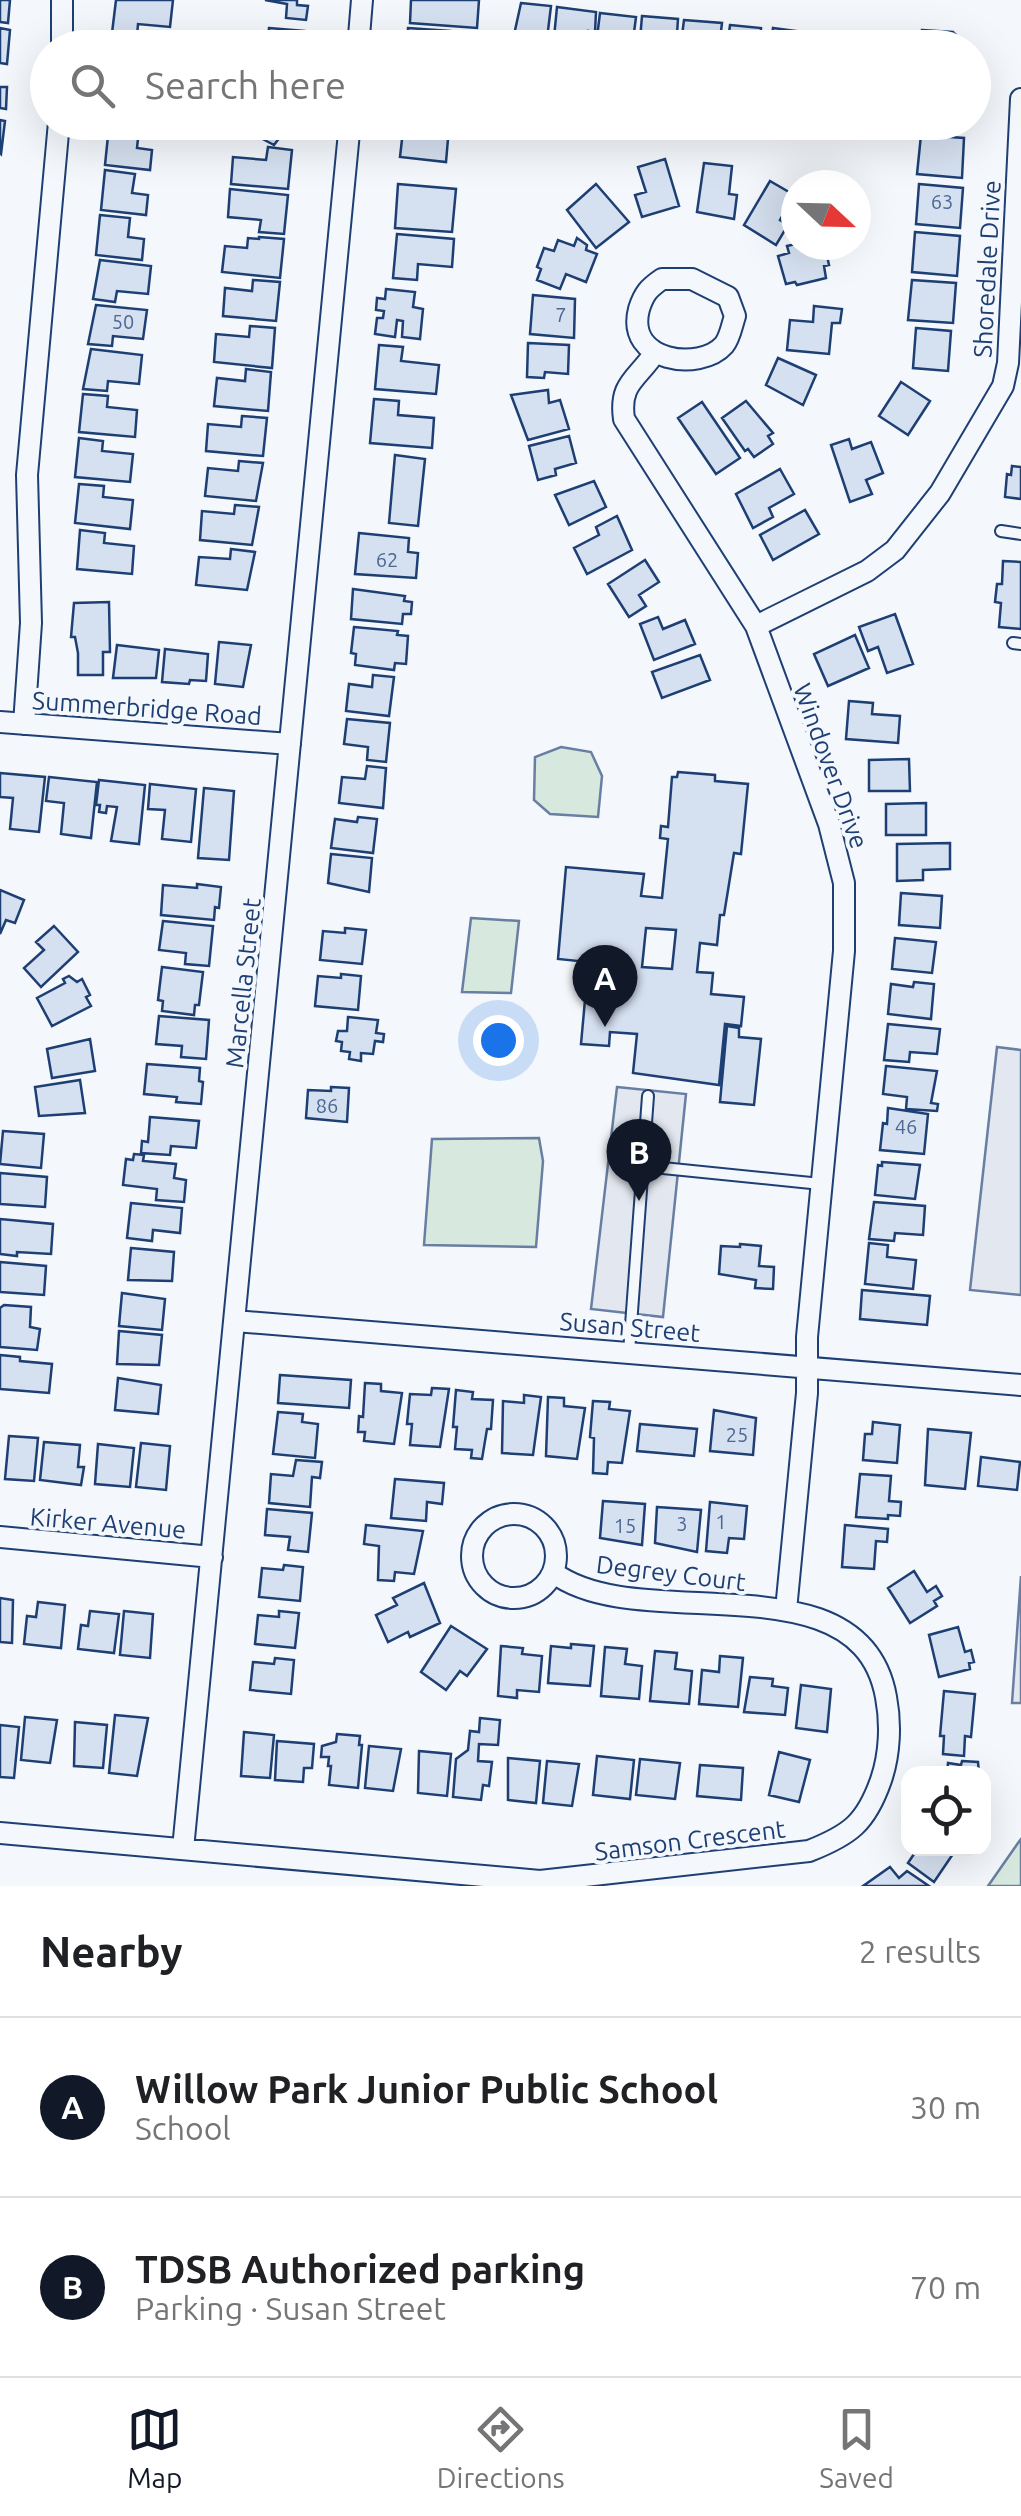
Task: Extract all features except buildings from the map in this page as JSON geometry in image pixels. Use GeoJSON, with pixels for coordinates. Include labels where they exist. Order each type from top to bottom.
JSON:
{"type":"FeatureCollection","features":[{"type":"Feature","properties":{"kind":"street"},"geometry":{"type":"LineString","coordinates":[[62,0],[62,30]]}},
{"type":"Feature","properties":{"kind":"street"},"geometry":{"type":"LineString","coordinates":[[360,30],[362,0]]}},
{"type":"Feature","properties":{"kind":"street","name":"Shoredale Drive"},"geometry":{"type":"LineString","coordinates":[[756,626],[867,571],[895,550],[940,493],[1003,386],[1008,364],[1021,99]]}},
{"type":"Feature","properties":{"kind":"street"},"geometry":{"type":"LineString","coordinates":[[24,724],[31,622],[27,475],[58,140]]}},
{"type":"Feature","properties":{"kind":"street","name":"Marcella Street"},"geometry":{"type":"LineString","coordinates":[[182,1849],[348,140]]}},
{"type":"Feature","properties":{"kind":"street"},"geometry":{"type":"LineString","coordinates":[[662,279],[692,279],[728,296],[736,316],[726,344],[708,356],[679,358],[654,354],[640,340],[636,324],[646,290],[662,279]]}},
{"type":"Feature","properties":{"kind":"street","name":"Windover Drive"},"geometry":{"type":"LineString","coordinates":[[654,354],[629,381],[621,400],[624,419],[756,626],[829,824],[844,883],[844,951],[806,1366]]}},
{"type":"Feature","properties":{"kind":"street","name":"Summerbridge Road"},"geometry":{"type":"LineString","coordinates":[[0,722],[290,744]]}},
{"type":"Feature","properties":{"kind":"street","name":"Susan Street"},"geometry":{"type":"LineString","coordinates":[[235,1321],[1021,1385]]}},
{"type":"Feature","properties":{"kind":"street"},"geometry":{"type":"LineString","coordinates":[[786,1610],[808,1393],[806,1366]]}},
{"type":"Feature","properties":{"kind":"street"},"geometry":{"type":"LineString","coordinates":[[514,1514],[528,1516],[541,1522],[556,1545],[554,1573],[535,1594],[507,1598],[483,1585],[475,1573],[473,1545],[489,1522],[514,1514]]}},
{"type":"Feature","properties":{"kind":"street","name":"Kirker Avenue"},"geometry":{"type":"LineString","coordinates":[[0,1538],[212,1557]]}},
{"type":"Feature","properties":{"kind":"street","name":"Degrey Court"},"geometry":{"type":"LineString","coordinates":[[554,1573],[571,1586],[606,1594],[786,1610]]}},
{"type":"Feature","properties":{"kind":"street","name":"Samson Crescent"},"geometry":{"type":"LineString","coordinates":[[0,1834],[540,1882],[809,1851],[844,1838],[865,1814],[882,1778],[888,1708],[882,1672],[864,1648],[843,1631],[786,1610]]}},
{"type":"Feature","properties":{"kind":"lane"},"geometry":{"type":"LineString","coordinates":[[1001,531],[1021,534]]}},
{"type":"Feature","properties":{"kind":"lane"},"geometry":{"type":"LineString","coordinates":[[629,1352],[648,1096]]}},
{"type":"Feature","properties":{"kind":"lane"},"geometry":{"type":"LineString","coordinates":[[644,1166],[821,1184]]}},
{"type":"Feature","properties":{"kind":"shaded area"},"geometry":{"type":"Polygon","coordinates":[[[561,747],[591,752],[602,776],[598,817],[550,814],[534,800],[535,757],[561,747]]]}},
{"type":"Feature","properties":{"kind":"shaded area"},"geometry":{"type":"Polygon","coordinates":[[[471,918],[519,921],[511,993],[462,992],[471,918]]]}},
{"type":"Feature","properties":{"kind":"shaded area"},"geometry":{"type":"Polygon","coordinates":[[[997,1047],[1021,1050],[1021,1295],[970,1290],[997,1047]]]}},
{"type":"Feature","properties":{"kind":"shaded area"},"geometry":{"type":"Polygon","coordinates":[[[617,1087],[686,1094],[663,1317],[591,1309],[617,1087]]]}},
{"type":"Feature","properties":{"kind":"shaded area"},"geometry":{"type":"Polygon","coordinates":[[[539,1138],[543,1161],[536,1247],[424,1245],[432,1139],[539,1138]]]}},
{"type":"Feature","properties":{"kind":"shaded area"},"geometry":{"type":"Polygon","coordinates":[[[1021,1576],[1021,1703],[1012,1703],[1021,1576]]]}},
{"type":"Feature","properties":{"kind":"shaded area"},"geometry":{"type":"Polygon","coordinates":[[[1021,1839],[1021,1886],[988,1886],[1018,1843],[1021,1839]]]}},
{"type":"Feature","properties":{"kind":"place","name":"Willow Park Junior Public School"},"geometry":{"type":"Point","coordinates":[605,1027]}},
{"type":"Feature","properties":{"kind":"place","name":"TDSB Authorized parking"},"geometry":{"type":"Point","coordinates":[639,1201]}}]}
